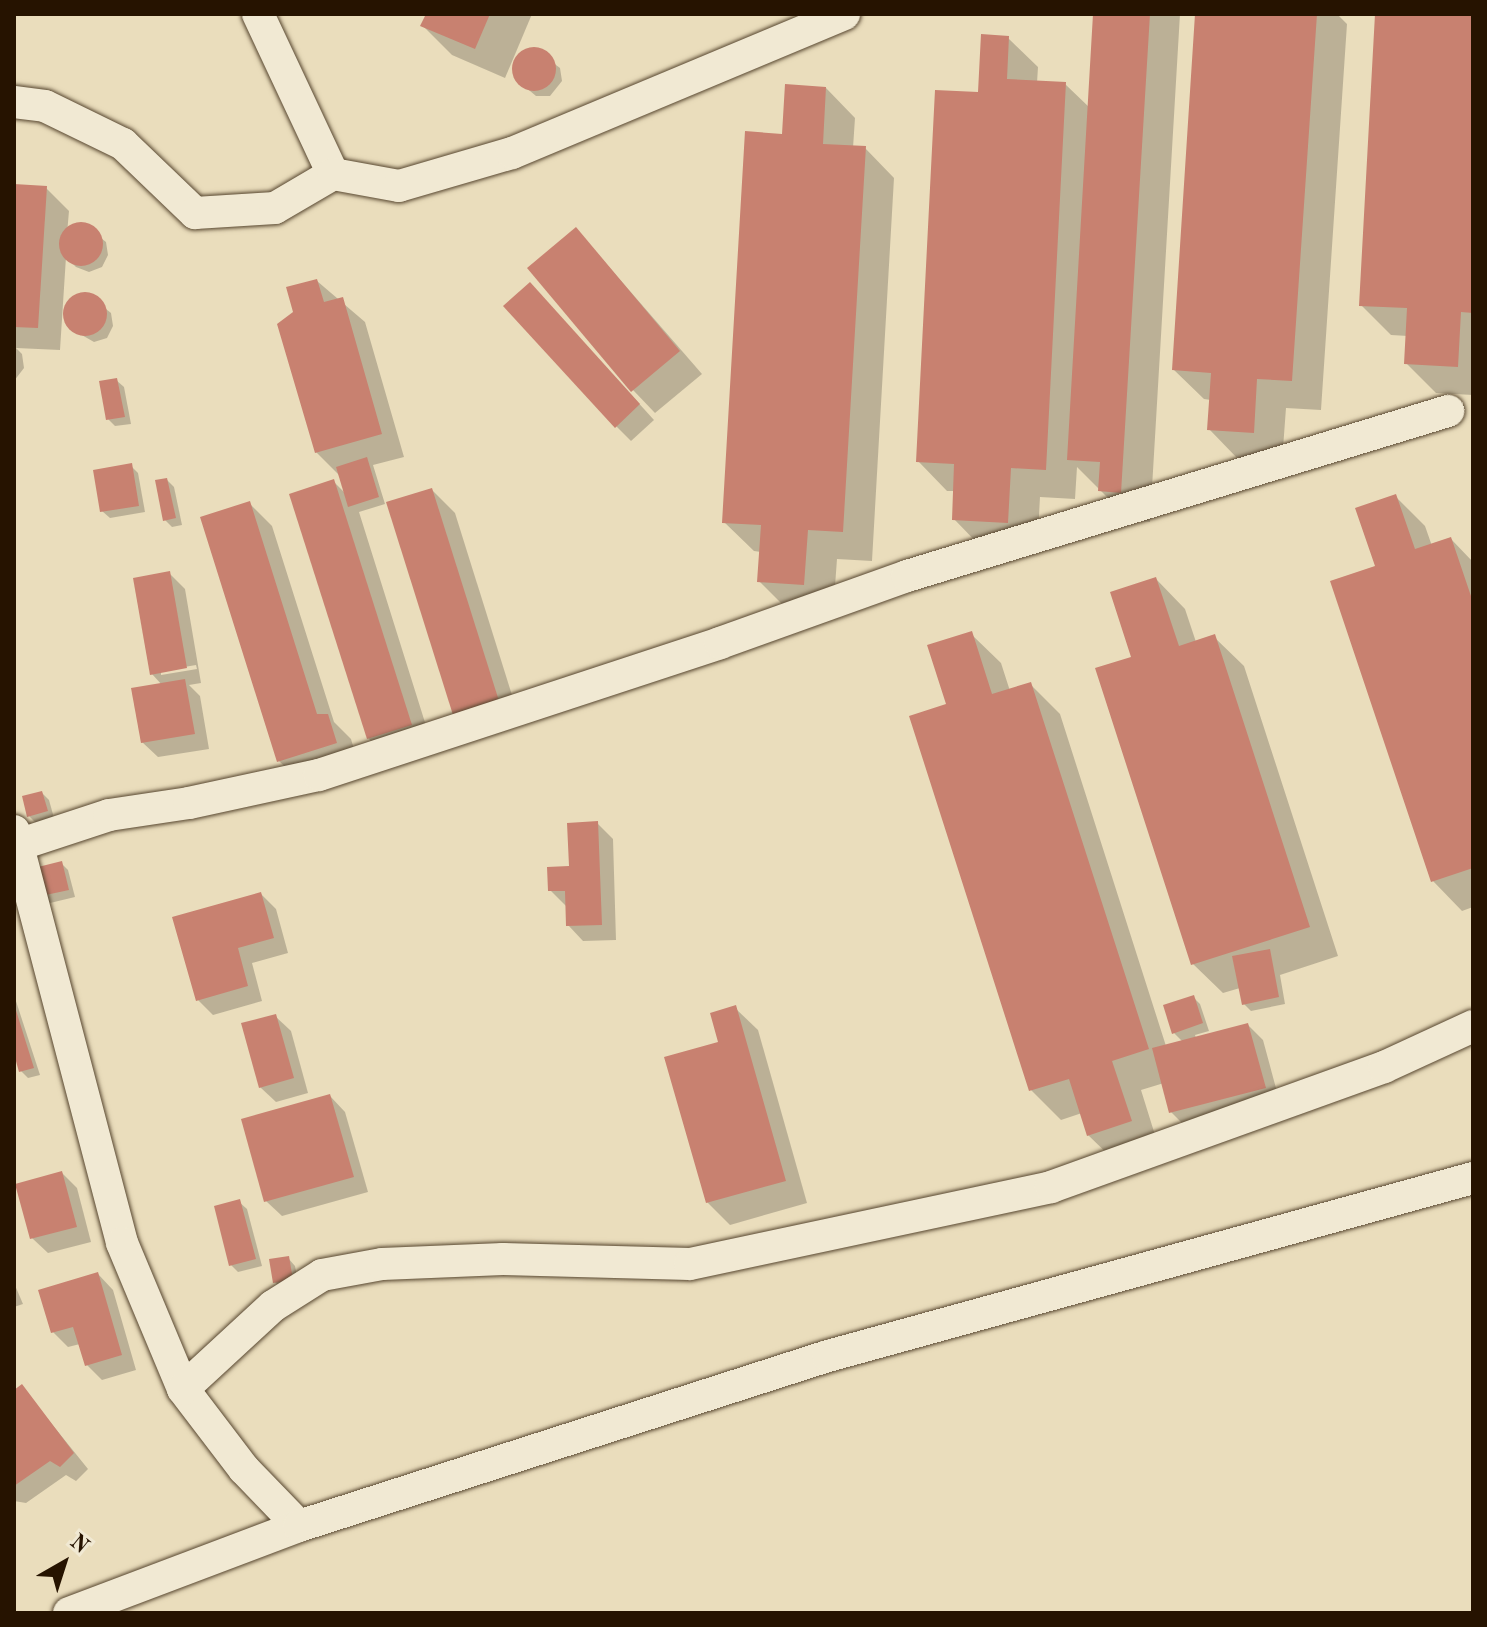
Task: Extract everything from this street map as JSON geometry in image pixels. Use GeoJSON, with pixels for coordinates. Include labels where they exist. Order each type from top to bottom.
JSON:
{"type":"FeatureCollection","features":[{"type":"Feature","properties":{"kind":"street"},"geometry":{"type":"LineString","coordinates":[[258,14],[333,174]]}},
{"type":"Feature","properties":{"kind":"street"},"geometry":{"type":"LineString","coordinates":[[14,102],[45,106],[123,144],[195,213],[275,208],[333,174],[399,186],[512,153],[838,15]]}},
{"type":"Feature","properties":{"kind":"street"},"geometry":{"type":"LineString","coordinates":[[299,1526],[244,1469],[183,1389],[122,1243],[16,838],[109,815],[189,803],[319,775],[690,653],[907,576],[1448,411]]}},
{"type":"Feature","properties":{"kind":"street"},"geometry":{"type":"LineString","coordinates":[[183,1389],[273,1306],[322,1275],[382,1264],[503,1259],[690,1264],[1051,1187],[1384,1067],[1473,1026]]}},
{"type":"Feature","properties":{"kind":"street"},"geometry":{"type":"LineString","coordinates":[[69,1613],[299,1526],[828,1356],[1473,1178]]}},
{"type":"Feature","properties":{"kind":"building"},"geometry":{"type":"Polygon","coordinates":[[[426,14],[490,14],[475,49],[420,26],[426,14]]]}},
{"type":"Feature","properties":{"kind":"building"},"geometry":{"type":"Polygon","coordinates":[[[1093,14],[1150,14],[1121,493],[1098,491],[1100,462],[1067,460],[1093,14]]]}},
{"type":"Feature","properties":{"kind":"building"},"geometry":{"type":"Polygon","coordinates":[[[1195,14],[1317,14],[1292,381],[1257,379],[1254,433],[1207,430],[1211,373],[1172,370],[1195,14]]]}},
{"type":"Feature","properties":{"kind":"building"},"geometry":{"type":"Polygon","coordinates":[[[1375,14],[1473,14],[1473,313],[1461,312],[1458,367],[1404,364],[1407,308],[1359,306],[1375,14]]]}},
{"type":"Feature","properties":{"kind":"building"},"geometry":{"type":"Polygon","coordinates":[[[981,34],[1009,36],[1007,79],[1066,82],[1046,470],[1011,468],[1008,523],[952,520],[954,464],[916,462],[935,90],[978,92],[981,34]]]}},
{"type":"Feature","properties":{"kind":"building"},"geometry":{"type":"Polygon","coordinates":[[[534,47],[549,54],[556,69],[549,84],[534,91],[519,84],[512,69],[519,54],[534,47]]]}},
{"type":"Feature","properties":{"kind":"building"},"geometry":{"type":"Polygon","coordinates":[[[785,84],[826,87],[823,144],[866,146],[843,532],[808,530],[804,585],[757,582],[761,525],[722,523],[745,131],[782,134],[785,84]]]}},
{"type":"Feature","properties":{"kind":"building"},"geometry":{"type":"Polygon","coordinates":[[[14,184],[47,186],[38,328],[14,327],[14,184]]]}},
{"type":"Feature","properties":{"kind":"building"},"geometry":{"type":"Polygon","coordinates":[[[81,222],[96,229],[103,244],[96,259],[81,266],[66,259],[59,244],[66,229],[81,222]]]}},
{"type":"Feature","properties":{"kind":"building"},"geometry":{"type":"Polygon","coordinates":[[[576,227],[680,351],[631,392],[527,268],[576,227]]]}},
{"type":"Feature","properties":{"kind":"building"},"geometry":{"type":"Polygon","coordinates":[[[317,279],[324,302],[343,297],[382,434],[315,453],[277,324],[293,312],[286,287],[317,279]]]}},
{"type":"Feature","properties":{"kind":"building"},"geometry":{"type":"Polygon","coordinates":[[[530,282],[640,404],[615,428],[503,306],[530,282]]]}},
{"type":"Feature","properties":{"kind":"building"},"geometry":{"type":"Polygon","coordinates":[[[85,292],[100,299],[107,314],[100,329],[85,336],[70,329],[63,314],[70,299],[85,292]]]}},
{"type":"Feature","properties":{"kind":"building"},"geometry":{"type":"Polygon","coordinates":[[[117,378],[125,417],[106,420],[99,381],[117,378]]]}},
{"type":"Feature","properties":{"kind":"building"},"geometry":{"type":"Polygon","coordinates":[[[367,457],[379,497],[348,507],[336,467],[367,457]]]}},
{"type":"Feature","properties":{"kind":"building"},"geometry":{"type":"Polygon","coordinates":[[[132,463],[139,506],[100,512],[93,470],[132,463]]]}},
{"type":"Feature","properties":{"kind":"building"},"geometry":{"type":"Polygon","coordinates":[[[167,478],[176,518],[163,521],[155,480],[167,478]]]}},
{"type":"Feature","properties":{"kind":"building"},"geometry":{"type":"Polygon","coordinates":[[[334,479],[412,725],[367,739],[289,494],[334,479]]]}},
{"type":"Feature","properties":{"kind":"building"},"geometry":{"type":"Polygon","coordinates":[[[432,488],[499,701],[453,715],[386,502],[432,488]]]}},
{"type":"Feature","properties":{"kind":"building"},"geometry":{"type":"Polygon","coordinates":[[[1396,494],[1415,549],[1451,537],[1473,602],[1473,868],[1431,882],[1330,581],[1375,566],[1355,508],[1396,494]]]}},
{"type":"Feature","properties":{"kind":"building"},"geometry":{"type":"Polygon","coordinates":[[[250,501],[317,714],[328,714],[337,743],[277,762],[200,517],[250,501]]]}},
{"type":"Feature","properties":{"kind":"building"},"geometry":{"type":"Polygon","coordinates":[[[170,571],[187,668],[150,675],[133,578],[170,571]]]}},
{"type":"Feature","properties":{"kind":"building"},"geometry":{"type":"Polygon","coordinates":[[[1156,577],[1179,646],[1215,634],[1310,927],[1191,965],[1095,668],[1131,657],[1110,592],[1156,577]]]}},
{"type":"Feature","properties":{"kind":"building"},"geometry":{"type":"Polygon","coordinates":[[[972,631],[992,694],[1031,682],[1149,1049],[1112,1061],[1132,1121],[1087,1136],[1069,1079],[1029,1091],[909,716],[946,704],[927,645],[972,631]]]}},
{"type":"Feature","properties":{"kind":"building"},"geometry":{"type":"Polygon","coordinates":[[[185,679],[195,734],[141,743],[131,688],[185,679]]]}},
{"type":"Feature","properties":{"kind":"building"},"geometry":{"type":"Polygon","coordinates":[[[42,791],[48,811],[27,817],[22,796],[42,791]]]}},
{"type":"Feature","properties":{"kind":"building"},"geometry":{"type":"Polygon","coordinates":[[[598,821],[602,925],[566,926],[565,891],[548,891],[547,867],[569,866],[567,823],[598,821]]]}},
{"type":"Feature","properties":{"kind":"building"},"geometry":{"type":"Polygon","coordinates":[[[62,861],[69,890],[41,896],[34,868],[62,861]]]}},
{"type":"Feature","properties":{"kind":"building"},"geometry":{"type":"Polygon","coordinates":[[[261,892],[274,938],[238,948],[248,986],[196,1001],[172,917],[261,892]]]}},
{"type":"Feature","properties":{"kind":"building"},"geometry":{"type":"Polygon","coordinates":[[[1270,949],[1279,997],[1242,1005],[1232,956],[1270,949]]]}},
{"type":"Feature","properties":{"kind":"building"},"geometry":{"type":"Polygon","coordinates":[[[1194,995],[1203,1023],[1172,1034],[1163,1005],[1194,995]]]}},
{"type":"Feature","properties":{"kind":"building"},"geometry":{"type":"Polygon","coordinates":[[[14,1004],[34,1068],[19,1072],[14,1054],[14,1004]]]}},
{"type":"Feature","properties":{"kind":"building"},"geometry":{"type":"Polygon","coordinates":[[[736,1005],[786,1181],[706,1203],[664,1057],[718,1042],[710,1013],[736,1005]]]}},
{"type":"Feature","properties":{"kind":"building"},"geometry":{"type":"Polygon","coordinates":[[[276,1014],[294,1078],[259,1088],[241,1023],[276,1014]]]}},
{"type":"Feature","properties":{"kind":"building"},"geometry":{"type":"Polygon","coordinates":[[[1248,1023],[1266,1088],[1169,1113],[1152,1048],[1248,1023]]]}},
{"type":"Feature","properties":{"kind":"building"},"geometry":{"type":"Polygon","coordinates":[[[330,1094],[354,1177],[264,1202],[241,1119],[330,1094]]]}},
{"type":"Feature","properties":{"kind":"building"},"geometry":{"type":"Polygon","coordinates":[[[62,1171],[77,1227],[30,1239],[15,1184],[62,1171]]]}},
{"type":"Feature","properties":{"kind":"building"},"geometry":{"type":"Polygon","coordinates":[[[240,1199],[256,1259],[229,1266],[214,1206],[240,1199]]]}},
{"type":"Feature","properties":{"kind":"building"},"geometry":{"type":"Polygon","coordinates":[[[289,1256],[293,1280],[273,1283],[269,1259],[289,1256]]]}},
{"type":"Feature","properties":{"kind":"building"},"geometry":{"type":"Polygon","coordinates":[[[98,1272],[122,1355],[85,1366],[73,1327],[51,1333],[38,1290],[98,1272]]]}},
{"type":"Feature","properties":{"kind":"building"},"geometry":{"type":"Polygon","coordinates":[[[22,1384],[74,1453],[60,1467],[50,1461],[14,1486],[14,1390],[22,1384]]]}}]}
